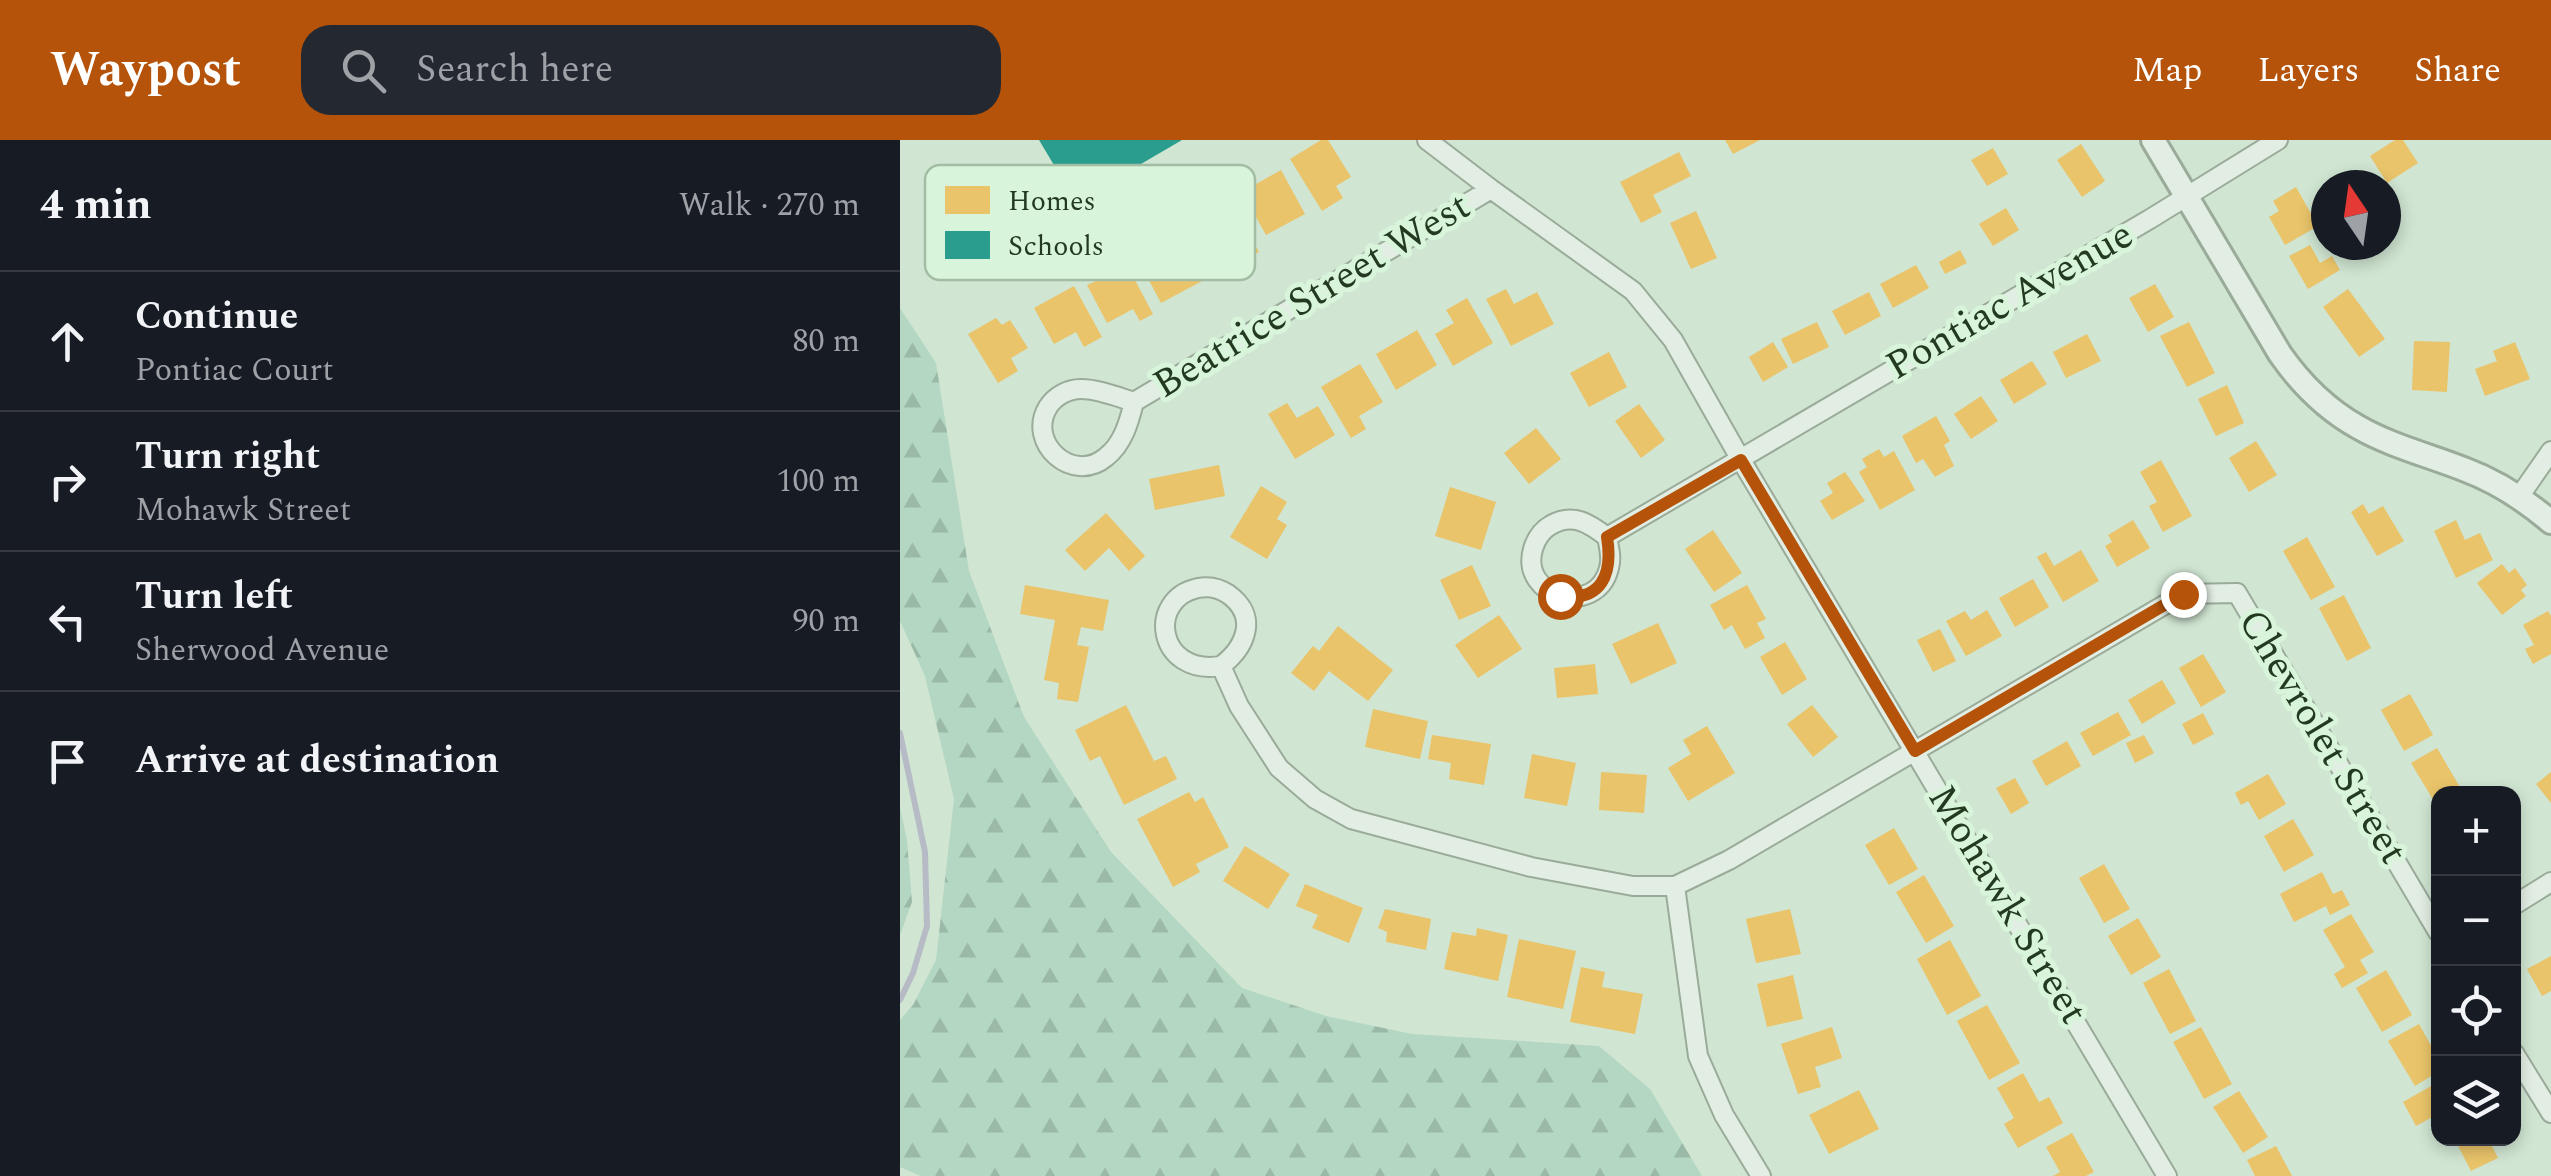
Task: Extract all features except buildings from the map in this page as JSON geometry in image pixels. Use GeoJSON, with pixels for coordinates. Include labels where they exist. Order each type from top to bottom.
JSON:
{"type":"FeatureCollection","features":[{"type":"Feature","properties":{"kind":"street","name":"Mohawk Street"},"geometry":{"type":"LineString","coordinates":[[1427,140],[1633,291],[1673,340],[2168,1176]]}},
{"type":"Feature","properties":{"kind":"street"},"geometry":{"type":"LineString","coordinates":[[2153,140],[2280,354],[2324,404],[2362,430],[2470,471],[2520,497],[2551,522]]}},
{"type":"Feature","properties":{"kind":"street","name":"Pontiac Avenue"},"geometry":{"type":"LineString","coordinates":[[1607,537],[2278,140]]}},
{"type":"Feature","properties":{"kind":"street","name":"Beatrice Street West"},"geometry":{"type":"LineString","coordinates":[[1134,402],[1087,388],[1062,393],[1045,412],[1042,425],[1049,450],[1070,465],[1096,464],[1107,457],[1124,434],[1134,402],[1491,189]]}},
{"type":"Feature","properties":{"kind":"street"},"geometry":{"type":"LineString","coordinates":[[2520,497],[2551,451]]}},
{"type":"Feature","properties":{"kind":"street"},"geometry":{"type":"LineString","coordinates":[[1576,520],[1588,523],[1607,537],[1609,568],[1596,589],[1572,598],[1548,591],[1539,582],[1531,558],[1540,534],[1550,525],[1576,520]]}},
{"type":"Feature","properties":{"kind":"street"},"geometry":{"type":"LineString","coordinates":[[1208,587],[1232,596],[1240,606],[1246,632],[1242,645],[1222,666],[1197,667],[1174,654],[1165,628],[1167,615],[1182,594],[1208,587]]}},
{"type":"Feature","properties":{"kind":"street","name":"Chevrolet Street"},"geometry":{"type":"LineString","coordinates":[[1915,751],[2183,594],[2236,593],[2431,920]]}},
{"type":"Feature","properties":{"kind":"street"},"geometry":{"type":"LineString","coordinates":[[1222,666],[1239,706],[1278,768],[1315,799],[1351,819],[1546,870],[1634,886],[1675,886],[1729,860],[1915,751]]}},
{"type":"Feature","properties":{"kind":"street"},"geometry":{"type":"LineString","coordinates":[[2521,901],[2551,882]]}},
{"type":"Feature","properties":{"kind":"street"},"geometry":{"type":"LineString","coordinates":[[1675,886],[1698,1056],[1724,1115],[1761,1176]]}},
{"type":"Feature","properties":{"kind":"street"},"geometry":{"type":"LineString","coordinates":[[2516,1056],[2551,1113]]}},
{"type":"Feature","properties":{"kind":"green space"},"geometry":{"type":"Polygon","coordinates":[[[900,308],[936,363],[969,571],[1024,717],[1111,852],[1242,988],[1326,1016],[1412,1034],[1599,1046],[1650,1089],[1702,1176],[921,1176],[900,1167],[900,1020],[913,1005],[936,960],[954,799],[925,676],[900,621],[900,308]]]}},
{"type":"Feature","properties":{"kind":"green space"},"geometry":{"type":"Polygon","coordinates":[[[900,808],[912,902],[900,935],[900,808]]]}},
{"type":"Feature","properties":{"kind":"waterway"},"geometry":{"type":"LineString","coordinates":[[900,733],[925,852],[927,926],[900,1000]]}},
{"type":"Feature","properties":{"kind":"route"},"geometry":{"type":"LineString","coordinates":[[1560,596],[1585,596],[1604,580],[1610,554],[1607,537],[1741,460],[1915,751],[2183,594]]}}]}
